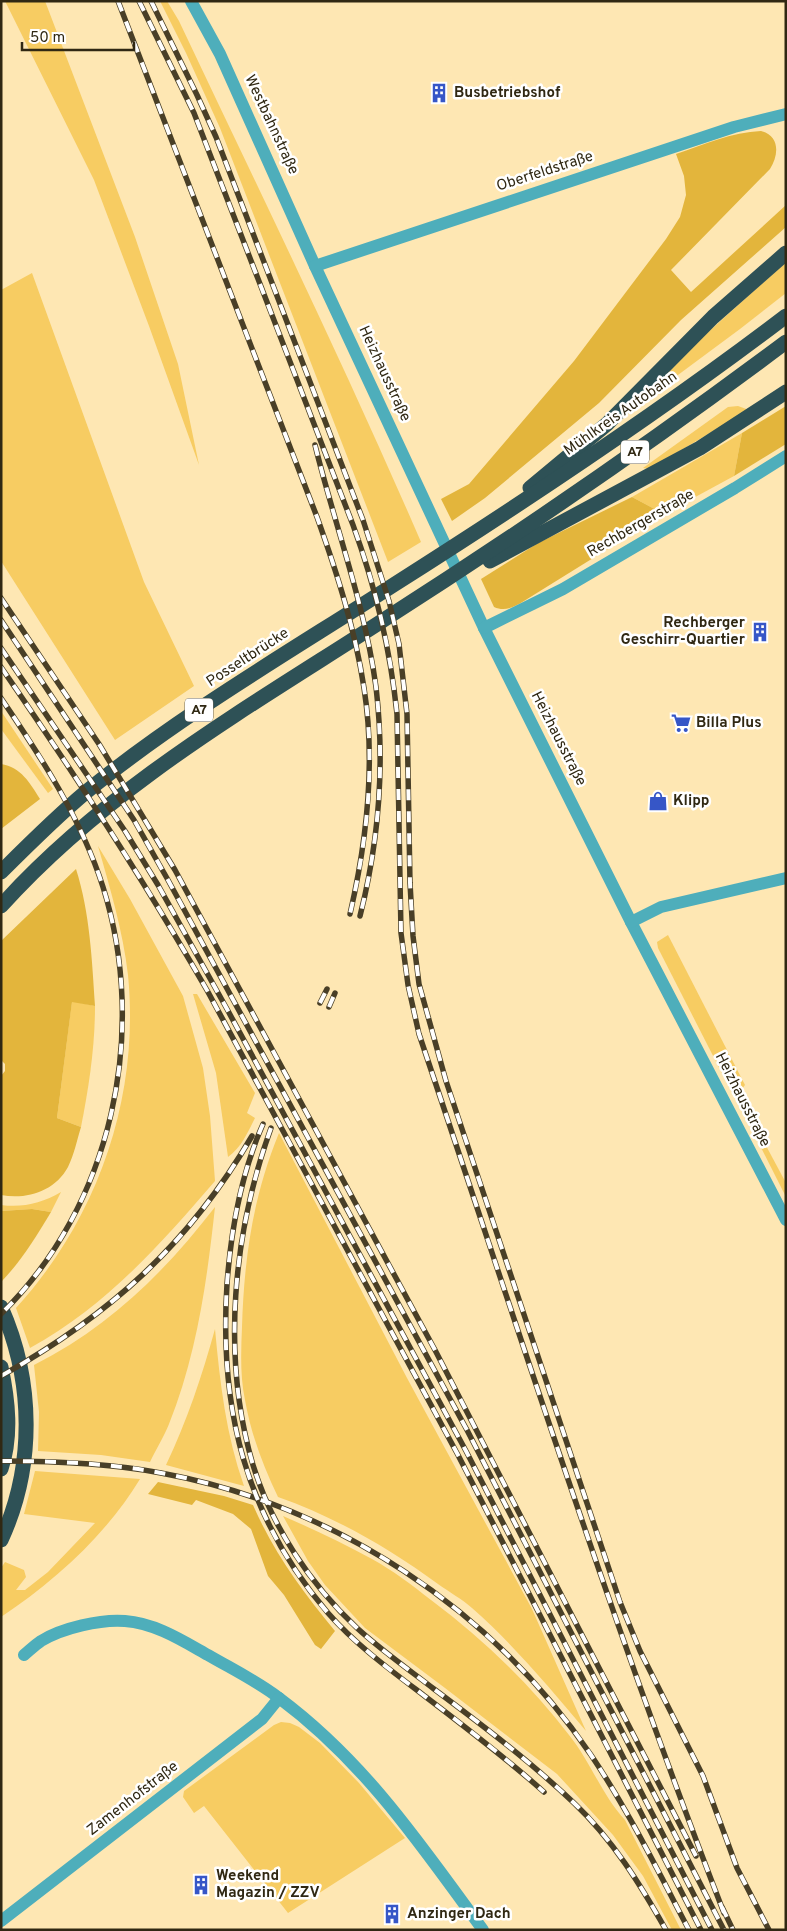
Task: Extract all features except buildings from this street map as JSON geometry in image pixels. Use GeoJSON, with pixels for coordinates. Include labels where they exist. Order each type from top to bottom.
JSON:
{"type":"FeatureCollection","features":[{"type":"Feature","properties":{"kind":"highway"},"geometry":{"type":"LineString","coordinates":[[492,522],[545,474],[607,424],[712,317],[786,253]]}},
{"type":"Feature","properties":{"kind":"highway","name":"Mühlkreis Autobahn"},"geometry":{"type":"LineString","coordinates":[[473,534],[620,437],[786,316]]}},
{"type":"Feature","properties":{"kind":"highway","name":"A7"},"geometry":{"type":"LineString","coordinates":[[1,906],[61,846],[117,799],[174,757],[445,580],[483,560],[619,464],[786,342]]}},
{"type":"Feature","properties":{"kind":"highway"},"geometry":{"type":"LineString","coordinates":[[483,560],[700,448],[786,392]]}},
{"type":"Feature","properties":{"kind":"highway","name":"Posseltbrücke"},"geometry":{"type":"LineString","coordinates":[[1,872],[50,823],[122,764],[192,715],[473,534]]}},
{"type":"Feature","properties":{"kind":"highway"},"geometry":{"type":"LineString","coordinates":[[1,1307],[13,1338],[22,1378],[27,1434],[19,1488],[14,1508],[1,1540]]}},
{"type":"Feature","properties":{"kind":"highway"},"geometry":{"type":"LineString","coordinates":[[1,1367],[8,1418],[6,1448],[1,1469]]}},
{"type":"Feature","properties":{"kind":"street","name":"Westbahnstraße"},"geometry":{"type":"LineString","coordinates":[[191,1],[220,54],[315,266]]}},
{"type":"Feature","properties":{"kind":"street","name":"Oberfeldstraße"},"geometry":{"type":"LineString","coordinates":[[315,266],[734,127],[786,114]]}},
{"type":"Feature","properties":{"kind":"street","name":"Heizhausstraße"},"geometry":{"type":"LineString","coordinates":[[315,266],[484,628],[631,922],[786,1220]]}},
{"type":"Feature","properties":{"kind":"street","name":"Rechbergerstraße"},"geometry":{"type":"LineString","coordinates":[[484,628],[563,589],[786,456]]}},
{"type":"Feature","properties":{"kind":"street"},"geometry":{"type":"LineString","coordinates":[[631,922],[662,907],[786,878]]}},
{"type":"Feature","properties":{"kind":"street"},"geometry":{"type":"LineString","coordinates":[[24,1655],[42,1640],[67,1630],[95,1622],[125,1621],[152,1627],[172,1635],[250,1678],[279,1698],[335,1744],[388,1802],[483,1930]]}},
{"type":"Feature","properties":{"kind":"street","name":"Zamenhofstraße"},"geometry":{"type":"LineString","coordinates":[[1,1921],[262,1719],[279,1698]]}},
{"type":"Feature","properties":{"kind":"shaded area"},"geometry":{"type":"Polygon","coordinates":[[[5,1],[45,1],[135,237],[178,364],[199,465],[94,180],[5,1]]]}},
{"type":"Feature","properties":{"kind":"shaded area"},"geometry":{"type":"Polygon","coordinates":[[[160,1],[167,1],[179,21],[333,345],[421,542],[388,562],[220,128],[160,1]]]}},
{"type":"Feature","properties":{"kind":"shaded area"},"geometry":{"type":"Polygon","coordinates":[[[761,131],[767,133],[775,142],[775,158],[770,169],[671,270],[691,292],[786,205],[786,227],[681,320],[599,403],[485,498],[452,521],[441,499],[469,484],[574,361],[666,239],[680,217],[686,195],[684,176],[676,154],[728,136],[761,131]]]}},
{"type":"Feature","properties":{"kind":"shaded area"},"geometry":{"type":"Polygon","coordinates":[[[786,262],[786,293],[655,392],[653,388],[705,335],[786,262]]]}},
{"type":"Feature","properties":{"kind":"shaded area"},"geometry":{"type":"Polygon","coordinates":[[[32,273],[144,582],[194,686],[115,740],[1,561],[1,290],[32,273]]]}},
{"type":"Feature","properties":{"kind":"shaded area"},"geometry":{"type":"Polygon","coordinates":[[[738,406],[749,410],[649,469],[643,468],[728,407],[738,406]]]}},
{"type":"Feature","properties":{"kind":"shaded area"},"geometry":{"type":"Polygon","coordinates":[[[786,406],[786,444],[734,476],[742,433],[786,406]]]}},
{"type":"Feature","properties":{"kind":"shaded area"},"geometry":{"type":"Polygon","coordinates":[[[742,433],[734,476],[664,514],[632,497],[742,433]]]}},
{"type":"Feature","properties":{"kind":"shaded area"},"geometry":{"type":"Polygon","coordinates":[[[632,497],[664,514],[513,607],[506,609],[494,607],[481,579],[538,543],[632,497]]]}},
{"type":"Feature","properties":{"kind":"shaded area"},"geometry":{"type":"Polygon","coordinates":[[[1,711],[53,789],[48,793],[1,729],[1,711]]]}},
{"type":"Feature","properties":{"kind":"shaded area"},"geometry":{"type":"Polygon","coordinates":[[[1,764],[14,768],[19,772],[29,782],[40,799],[1,829],[1,764]]]}},
{"type":"Feature","properties":{"kind":"shaded area"},"geometry":{"type":"Polygon","coordinates":[[[98,846],[130,899],[183,996],[203,1068],[210,1116],[215,1181],[152,1251],[107,1294],[83,1314],[30,1348],[16,1308],[45,1273],[70,1235],[91,1195],[107,1154],[119,1110],[127,1066],[130,1021],[126,959],[98,846]]]}},
{"type":"Feature","properties":{"kind":"shaded area"},"geometry":{"type":"Polygon","coordinates":[[[76,869],[87,920],[95,1006],[72,1002],[57,1118],[81,1127],[68,1167],[56,1182],[48,1188],[30,1195],[1,1195],[1,1076],[5,1071],[5,1064],[1,1060],[1,941],[76,869]]]}},
{"type":"Feature","properties":{"kind":"shaded area"},"geometry":{"type":"Polygon","coordinates":[[[668,935],[745,1085],[739,1093],[732,1093],[658,948],[657,942],[668,935]]]}},
{"type":"Feature","properties":{"kind":"shaded area"},"geometry":{"type":"Polygon","coordinates":[[[193,994],[197,994],[255,1093],[247,1113],[255,1118],[247,1134],[228,1157],[216,1073],[193,994]]]}},
{"type":"Feature","properties":{"kind":"shaded area"},"geometry":{"type":"Polygon","coordinates":[[[72,1001],[95,1006],[91,1066],[81,1127],[57,1118],[72,1001]]]}},
{"type":"Feature","properties":{"kind":"shaded area"},"geometry":{"type":"Polygon","coordinates":[[[749,1114],[786,1183],[786,1197],[747,1120],[749,1114]]]}},
{"type":"Feature","properties":{"kind":"shaded area"},"geometry":{"type":"Polygon","coordinates":[[[279,1133],[407,1378],[532,1609],[586,1731],[517,1652],[472,1608],[381,1546],[320,1514],[278,1497],[254,1437],[243,1391],[241,1355],[245,1277],[256,1204],[279,1133]]]}},
{"type":"Feature","properties":{"kind":"shaded area"},"geometry":{"type":"Polygon","coordinates":[[[61,1192],[51,1212],[32,1209],[1,1211],[1,1205],[17,1206],[32,1204],[61,1192]]]}},
{"type":"Feature","properties":{"kind":"shaded area"},"geometry":{"type":"Polygon","coordinates":[[[215,1207],[200,1317],[194,1344],[179,1398],[165,1434],[150,1462],[101,1455],[38,1451],[39,1412],[34,1365],[87,1334],[134,1296],[176,1254],[215,1207]]]}},
{"type":"Feature","properties":{"kind":"shaded area"},"geometry":{"type":"Polygon","coordinates":[[[32,1209],[51,1212],[22,1257],[2,1281],[1,1211],[32,1209]]]}},
{"type":"Feature","properties":{"kind":"shaded area"},"geometry":{"type":"Polygon","coordinates":[[[215,1329],[225,1409],[233,1448],[244,1486],[166,1465],[181,1432],[215,1329]]]}},
{"type":"Feature","properties":{"kind":"shaded area"},"geometry":{"type":"Polygon","coordinates":[[[35,1471],[140,1479],[112,1519],[78,1555],[41,1588],[1,1617],[1,1568],[5,1562],[24,1570],[26,1577],[16,1590],[25,1590],[48,1572],[95,1523],[24,1514],[35,1471]]]}},
{"type":"Feature","properties":{"kind":"shaded area"},"geometry":{"type":"Polygon","coordinates":[[[158,1482],[224,1496],[253,1505],[261,1523],[289,1571],[335,1631],[321,1649],[315,1645],[284,1595],[268,1576],[251,1529],[233,1514],[196,1500],[192,1505],[148,1494],[158,1482]]]}},
{"type":"Feature","properties":{"kind":"shaded area"},"geometry":{"type":"Polygon","coordinates":[[[283,1516],[350,1547],[379,1563],[424,1594],[487,1646],[538,1697],[576,1745],[610,1800],[625,1820],[681,1930],[672,1930],[643,1876],[613,1835],[557,1774],[365,1628],[325,1585],[308,1561],[283,1516]]]}},
{"type":"Feature","properties":{"kind":"shaded area"},"geometry":{"type":"Polygon","coordinates":[[[281,1722],[299,1727],[320,1743],[359,1783],[405,1838],[288,1913],[204,1806],[194,1813],[183,1797],[184,1791],[274,1725],[281,1722]]]}},
{"type":"Feature","properties":{"kind":"railway"},"geometry":{"type":"LineString","coordinates":[[118,1],[317,517],[350,623],[364,688],[368,716],[369,745],[368,802],[365,830],[350,914]]}},
{"type":"Feature","properties":{"kind":"railway"},"geometry":{"type":"LineString","coordinates":[[139,1],[194,113],[353,525],[369,572],[386,641],[397,714],[401,933],[408,985],[419,1034],[604,1585],[724,1913]]}},
{"type":"Feature","properties":{"kind":"railway"},"geometry":{"type":"LineString","coordinates":[[151,1],[216,137],[363,520],[389,601],[399,644],[407,714],[410,883],[413,936],[419,984],[446,1081],[620,1602],[640,1651],[703,1776],[737,1868],[769,1930]]}},
{"type":"Feature","properties":{"kind":"railway"},"geometry":{"type":"LineString","coordinates":[[315,445],[365,626],[379,716],[380,774],[376,831],[367,888],[360,916]]}},
{"type":"Feature","properties":{"kind":"railway"},"geometry":{"type":"LineString","coordinates":[[1,598],[99,744],[175,870],[435,1350],[696,1856]]}},
{"type":"Feature","properties":{"kind":"railway"},"geometry":{"type":"LineString","coordinates":[[1,620],[134,820],[168,880],[467,1430],[724,1930]]}},
{"type":"Feature","properties":{"kind":"railway"},"geometry":{"type":"LineString","coordinates":[[1,648],[125,831],[158,885],[227,1009],[466,1451],[712,1930]]}},
{"type":"Feature","properties":{"kind":"railway"},"geometry":{"type":"LineString","coordinates":[[1,667],[108,827],[208,992],[458,1455],[701,1930]]}},
{"type":"Feature","properties":{"kind":"railway"},"geometry":{"type":"LineString","coordinates":[[1,698],[59,789],[72,812],[94,861],[103,887],[116,943],[122,1000],[120,1058],[111,1115],[94,1170],[70,1222],[39,1271],[1,1314]]}},
{"type":"Feature","properties":{"kind":"railway"},"geometry":{"type":"LineString","coordinates":[[320,1003],[327,989]]}},
{"type":"Feature","properties":{"kind":"railway"},"geometry":{"type":"LineString","coordinates":[[329,1007],[335,993]]}},
{"type":"Feature","properties":{"kind":"railway"},"geometry":{"type":"LineString","coordinates":[[263,1124],[243,1182],[234,1222],[227,1284],[226,1330],[228,1374],[234,1417],[243,1459],[257,1499],[276,1538],[300,1576],[338,1624],[373,1656],[484,1742],[544,1792]]}},
{"type":"Feature","properties":{"kind":"railway"},"geometry":{"type":"LineString","coordinates":[[271,1128],[258,1168],[240,1252],[236,1295],[235,1339],[237,1382],[243,1424],[253,1465],[271,1510],[294,1553],[308,1573],[357,1628],[385,1652],[523,1758],[588,1817],[625,1863],[666,1930]]}},
{"type":"Feature","properties":{"kind":"railway"},"geometry":{"type":"LineString","coordinates":[[1,1376],[77,1328],[112,1302],[144,1274],[202,1210],[228,1175],[252,1136]]}},
{"type":"Feature","properties":{"kind":"railway"},"geometry":{"type":"LineString","coordinates":[[1,1461],[61,1462],[122,1467],[161,1473],[225,1488],[288,1510],[347,1538],[404,1571],[457,1610],[507,1654],[551,1702],[591,1755],[618,1797],[689,1930]]}},
{"type":"Feature","properties":{"kind":"railway"},"geometry":{"type":"LineString","coordinates":[[722,1907],[733,1930]]}},
{"type":"Feature","properties":{"kind":"place","name":"Busbetriebshof"},"geometry":{"type":"Point","coordinates":[439,93]}},
{"type":"Feature","properties":{"kind":"place","name":"Rechberger Geschirr-Quartier"},"geometry":{"type":"Point","coordinates":[760,632]}},
{"type":"Feature","properties":{"kind":"place","name":"Billa Plus"},"geometry":{"type":"Point","coordinates":[681,723]}},
{"type":"Feature","properties":{"kind":"place","name":"Klipp"},"geometry":{"type":"Point","coordinates":[658,801]}},
{"type":"Feature","properties":{"kind":"place","name":"Weekend Magazin / ZZV"},"geometry":{"type":"Point","coordinates":[201,1885]}},
{"type":"Feature","properties":{"kind":"place","name":"Anzinger Dach"},"geometry":{"type":"Point","coordinates":[392,1914]}}]}
